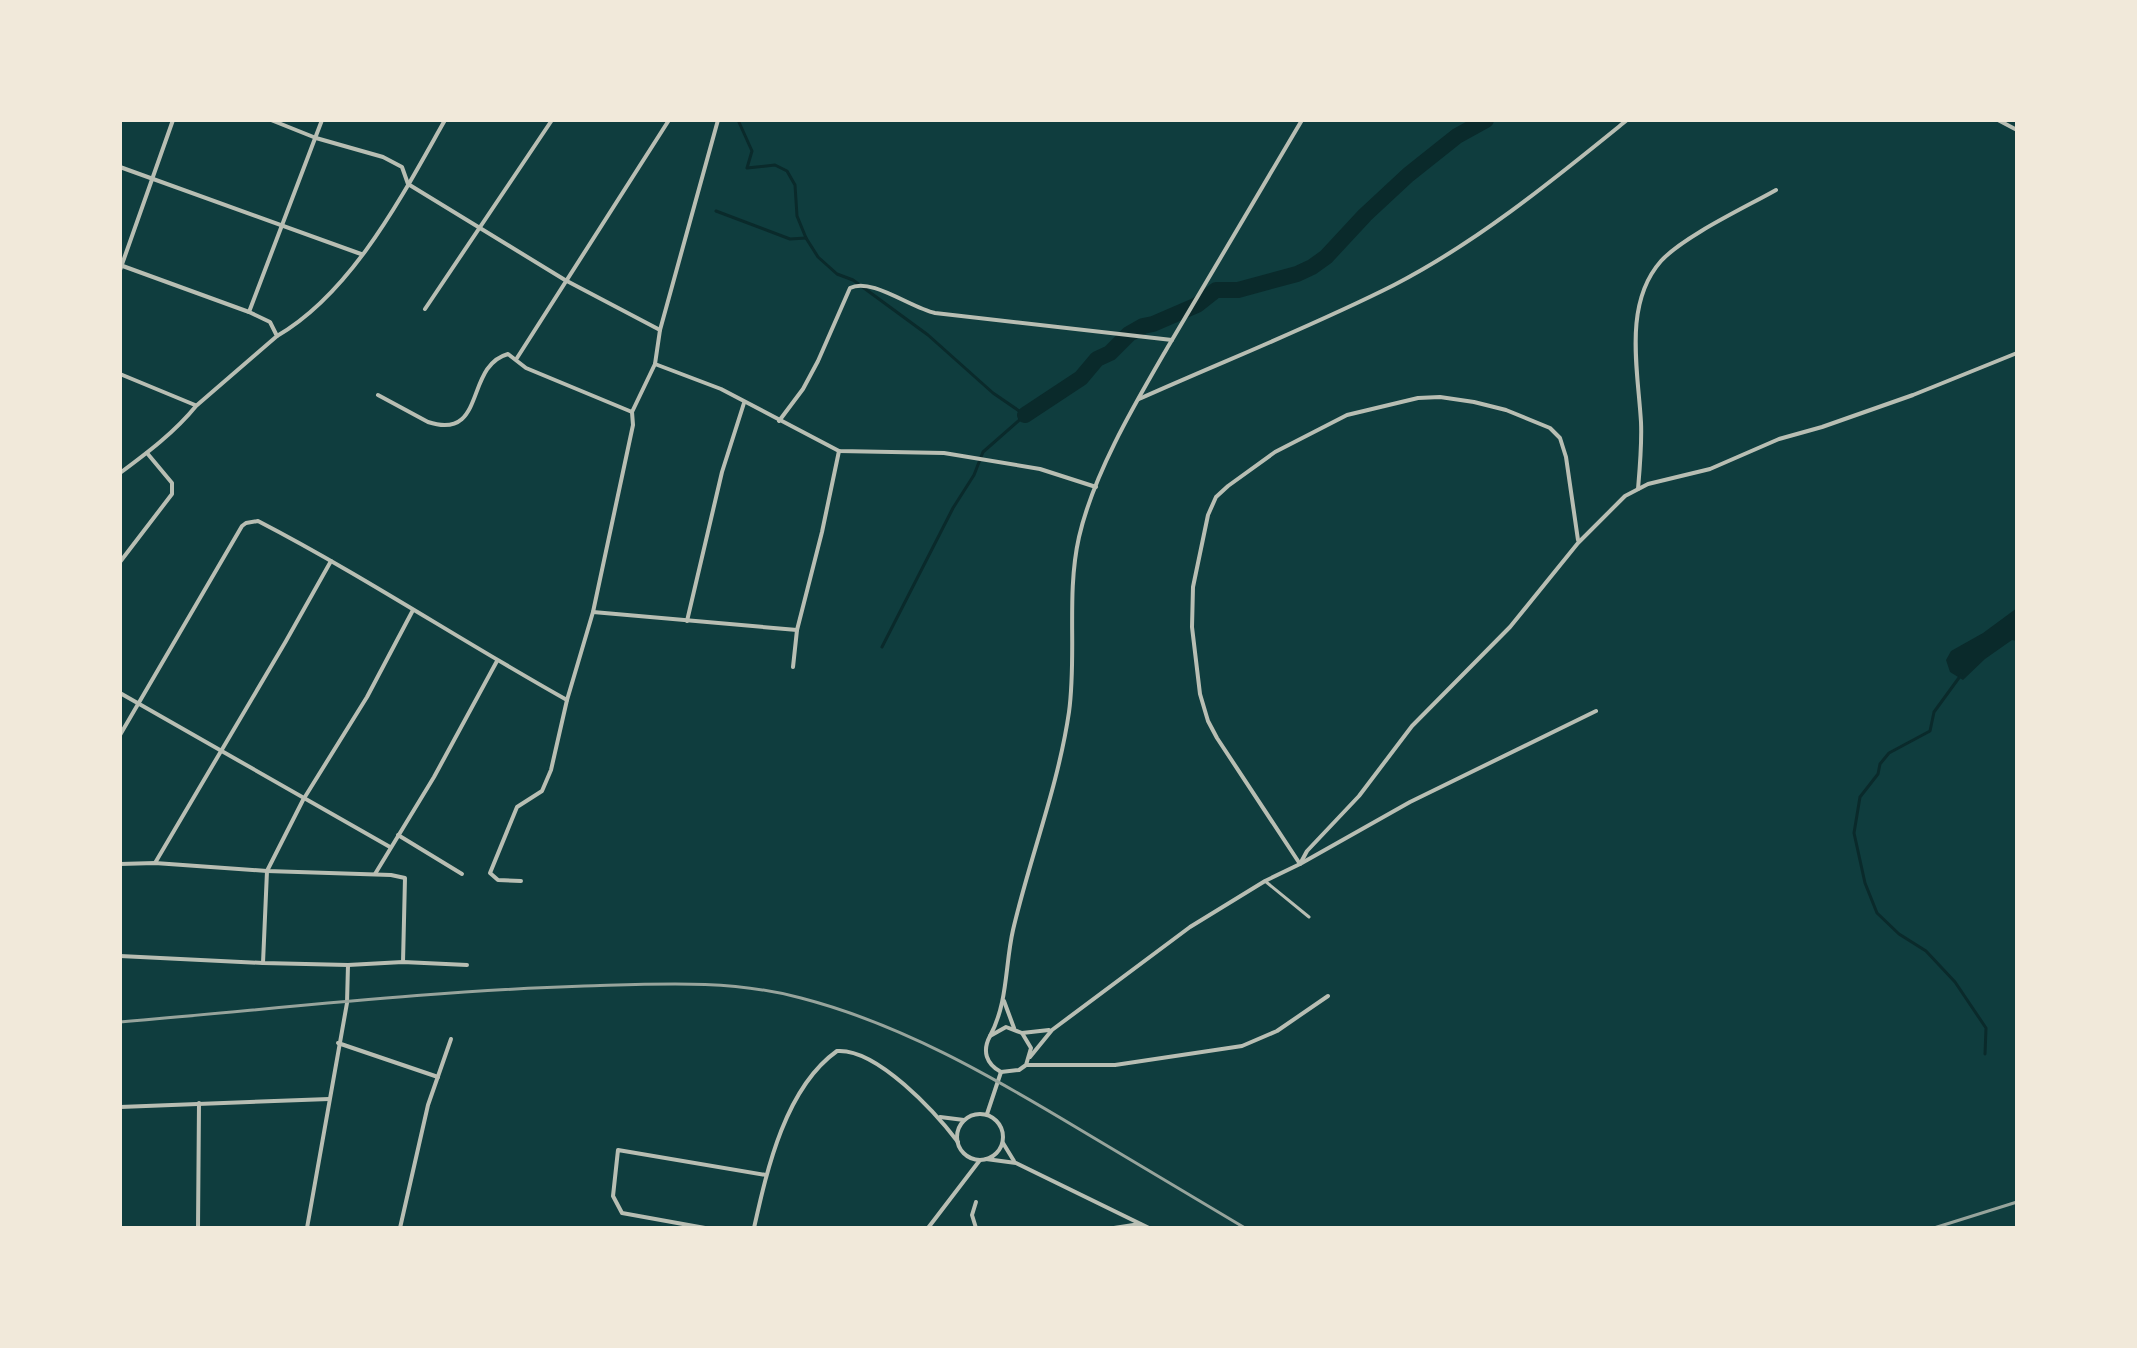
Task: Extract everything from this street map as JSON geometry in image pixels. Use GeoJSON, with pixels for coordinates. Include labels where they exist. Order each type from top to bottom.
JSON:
{"type":"FeatureCollection","features":[{"type":"Feature","properties":{"kind":"street"},"geometry":{"type":"LineString","coordinates":[[173,120],[121,267],[249,312],[270,322],[277,336]]}},
{"type":"Feature","properties":{"kind":"street"},"geometry":{"type":"LineString","coordinates":[[271,120],[316,138],[383,157],[402,167],[408,184],[565,280],[660,330]]}},
{"type":"Feature","properties":{"kind":"street"},"geometry":{"type":"LineString","coordinates":[[249,312],[322,120]]}},
{"type":"Feature","properties":{"kind":"street"},"geometry":{"type":"LineString","coordinates":[[120,473],[148,454],[196,406],[277,336],[295,326],[317,307],[361,254],[408,184],[445,120]]}},
{"type":"Feature","properties":{"kind":"street"},"geometry":{"type":"LineString","coordinates":[[425,309],[552,120]]}},
{"type":"Feature","properties":{"kind":"street"},"geometry":{"type":"LineString","coordinates":[[517,358],[669,120]]}},
{"type":"Feature","properties":{"kind":"street"},"geometry":{"type":"LineString","coordinates":[[521,881],[498,880],[490,873],[517,807],[542,791],[551,770],[567,700],[593,612],[633,425],[632,412],[655,364],[660,330],[718,120]]}},
{"type":"Feature","properties":{"kind":"street"},"geometry":{"type":"LineString","coordinates":[[1302,120],[1137,400],[1096,487],[1080,535],[1075,562],[1069,709],[1060,761],[1022,890],[1011,937],[1004,999],[985,1052],[988,1061],[1001,1072],[1019,1070],[1052,1030],[1190,927],[1265,881],[1410,802],[1596,711]]}},
{"type":"Feature","properties":{"kind":"street"},"geometry":{"type":"LineString","coordinates":[[1137,400],[1395,284],[1473,238],[1534,196],[1627,120]]}},
{"type":"Feature","properties":{"kind":"street"},"geometry":{"type":"LineString","coordinates":[[1998,120],[2017,130]]}},
{"type":"Feature","properties":{"kind":"street"},"geometry":{"type":"LineString","coordinates":[[120,167],[361,254]]}},
{"type":"Feature","properties":{"kind":"street"},"geometry":{"type":"LineString","coordinates":[[1638,489],[1642,451],[1636,342],[1639,313],[1647,284],[1662,261],[1683,244],[1776,190]]}},
{"type":"Feature","properties":{"kind":"street"},"geometry":{"type":"LineString","coordinates":[[779,421],[803,389],[850,288],[857,285],[867,285],[935,313],[1172,340]]}},
{"type":"Feature","properties":{"kind":"street"},"geometry":{"type":"LineString","coordinates":[[1300,864],[1323,832],[1359,796],[1412,726],[1510,627],[1606,512],[1638,489],[1710,469],[1779,439],[1913,395],[2017,353]]}},
{"type":"Feature","properties":{"kind":"street"},"geometry":{"type":"LineString","coordinates":[[378,395],[428,422],[453,424],[468,412],[489,364],[508,354],[526,368],[632,412]]}},
{"type":"Feature","properties":{"kind":"street"},"geometry":{"type":"LineString","coordinates":[[655,364],[721,389],[839,451],[944,453],[1040,469],[1096,487]]}},
{"type":"Feature","properties":{"kind":"street"},"geometry":{"type":"LineString","coordinates":[[120,374],[196,406]]}},
{"type":"Feature","properties":{"kind":"street"},"geometry":{"type":"LineString","coordinates":[[1300,864],[1217,738],[1200,694],[1192,627],[1193,587],[1205,528],[1216,497],[1275,452],[1347,415],[1418,398],[1440,397],[1506,410],[1550,428],[1560,438],[1566,457],[1578,543]]}},
{"type":"Feature","properties":{"kind":"street"},"geometry":{"type":"LineString","coordinates":[[687,621],[722,472],[744,402]]}},
{"type":"Feature","properties":{"kind":"street"},"geometry":{"type":"LineString","coordinates":[[793,667],[797,630],[839,451]]}},
{"type":"Feature","properties":{"kind":"street"},"geometry":{"type":"LineString","coordinates":[[120,562],[172,494],[172,483],[148,454]]}},
{"type":"Feature","properties":{"kind":"street"},"geometry":{"type":"LineString","coordinates":[[120,735],[242,526],[258,521],[567,700]]}},
{"type":"Feature","properties":{"kind":"street"},"geometry":{"type":"LineString","coordinates":[[155,863],[331,561]]}},
{"type":"Feature","properties":{"kind":"street"},"geometry":{"type":"LineString","coordinates":[[263,963],[267,871],[303,800],[367,697],[413,610]]}},
{"type":"Feature","properties":{"kind":"street"},"geometry":{"type":"LineString","coordinates":[[593,612],[797,630]]}},
{"type":"Feature","properties":{"kind":"street"},"geometry":{"type":"LineString","coordinates":[[375,874],[434,777],[497,661]]}},
{"type":"Feature","properties":{"kind":"street"},"geometry":{"type":"LineString","coordinates":[[120,693],[390,847]]}},
{"type":"Feature","properties":{"kind":"street"},"geometry":{"type":"LineString","coordinates":[[398,835],[462,874]]}},
{"type":"Feature","properties":{"kind":"street"},"geometry":{"type":"LineString","coordinates":[[120,864],[155,863],[405,878],[403,962]]}},
{"type":"Feature","properties":{"kind":"street"},"geometry":{"type":"LineString","coordinates":[[1265,881],[1309,917]]}},
{"type":"Feature","properties":{"kind":"street"},"geometry":{"type":"LineString","coordinates":[[120,956],[263,963],[467,965]]}},
{"type":"Feature","properties":{"kind":"street"},"geometry":{"type":"LineString","coordinates":[[307,1228],[347,1003],[348,965]]}},
{"type":"Feature","properties":{"kind":"street"},"geometry":{"type":"LineString","coordinates":[[1026,1065],[1115,1065],[1242,1046],[1277,1031],[1328,996]]}},
{"type":"Feature","properties":{"kind":"street"},"geometry":{"type":"LineString","coordinates":[[1004,999],[1014,1028]]}},
{"type":"Feature","properties":{"kind":"street"},"geometry":{"type":"LineString","coordinates":[[990,1036],[997,1030],[1014,1028],[1028,1039],[1030,1057]]}},
{"type":"Feature","properties":{"kind":"street"},"geometry":{"type":"LineString","coordinates":[[1022,1033],[1052,1030]]}},
{"type":"Feature","properties":{"kind":"street"},"geometry":{"type":"LineString","coordinates":[[400,1228],[428,1105],[451,1039]]}},
{"type":"Feature","properties":{"kind":"street"},"geometry":{"type":"LineString","coordinates":[[338,1043],[438,1077]]}},
{"type":"Feature","properties":{"kind":"street"},"geometry":{"type":"LineString","coordinates":[[754,1228],[774,1150],[800,1092],[837,1051],[855,1053],[868,1060],[919,1096],[940,1117],[969,1156],[1016,1163],[1149,1228]]}},
{"type":"Feature","properties":{"kind":"street"},"geometry":{"type":"LineString","coordinates":[[987,1114],[1001,1072]]}},
{"type":"Feature","properties":{"kind":"street"},"geometry":{"type":"LineString","coordinates":[[120,1107],[329,1099]]}},
{"type":"Feature","properties":{"kind":"street"},"geometry":{"type":"LineString","coordinates":[[198,1228],[199,1103]]}},
{"type":"Feature","properties":{"kind":"street"},"geometry":{"type":"LineString","coordinates":[[958,1142],[958,1130],[964,1120],[975,1114],[987,1114],[1000,1125],[1003,1143],[1016,1163]]}},
{"type":"Feature","properties":{"kind":"street"},"geometry":{"type":"LineString","coordinates":[[940,1117],[964,1120]]}},
{"type":"Feature","properties":{"kind":"street"},"geometry":{"type":"LineString","coordinates":[[928,1228],[983,1159],[996,1153],[1003,1143]]}},
{"type":"Feature","properties":{"kind":"street"},"geometry":{"type":"LineString","coordinates":[[705,1228],[622,1213],[613,1196],[618,1150],[766,1175]]}},
{"type":"Feature","properties":{"kind":"street"},"geometry":{"type":"LineString","coordinates":[[976,1202],[972,1215],[976,1228]]}},
{"type":"Feature","properties":{"kind":"street"},"geometry":{"type":"LineString","coordinates":[[1114,1228],[1140,1224]]}},
{"type":"Feature","properties":{"kind":"water"},"geometry":{"type":"Polygon","coordinates":[[[2017,608],[2017,641],[2012,640],[1985,659],[1963,680],[1950,672],[1946,660],[1951,651],[2017,608]]]}},
{"type":"Feature","properties":{"kind":"waterway"},"geometry":{"type":"LineString","coordinates":[[738,120],[752,151],[747,168],[775,165],[787,171],[795,185],[797,216],[818,257],[837,274],[853,280],[928,335],[993,393],[1025,415],[983,452],[974,475],[953,508],[882,647]]}},
{"type":"Feature","properties":{"kind":"waterway"},"geometry":{"type":"LineString","coordinates":[[1025,415],[1081,378],[1097,359],[1110,353],[1129,334],[1143,326],[1197,305],[1216,290],[1238,290],[1312,267],[1326,257],[1408,175],[1457,136],[1486,120]]}},
{"type":"Feature","properties":{"kind":"waterway"},"geometry":{"type":"LineString","coordinates":[[716,211],[790,239],[806,238]]}},
{"type":"Feature","properties":{"kind":"waterway"},"geometry":{"type":"LineString","coordinates":[[1961,675],[1934,712],[1930,731],[1889,753],[1880,764],[1878,774],[1860,797],[1854,833],[1865,883],[1877,913],[1899,934],[1926,951],[1955,982],[1986,1028],[1985,1054]]}},
{"type":"Feature","properties":{"kind":"railway"},"geometry":{"type":"LineString","coordinates":[[120,1022],[526,988],[693,984],[775,992],[838,1009],[944,1053],[1046,1109],[1245,1228]]}},
{"type":"Feature","properties":{"kind":"railway"},"geometry":{"type":"LineString","coordinates":[[1934,1228],[2017,1202]]}}]}
